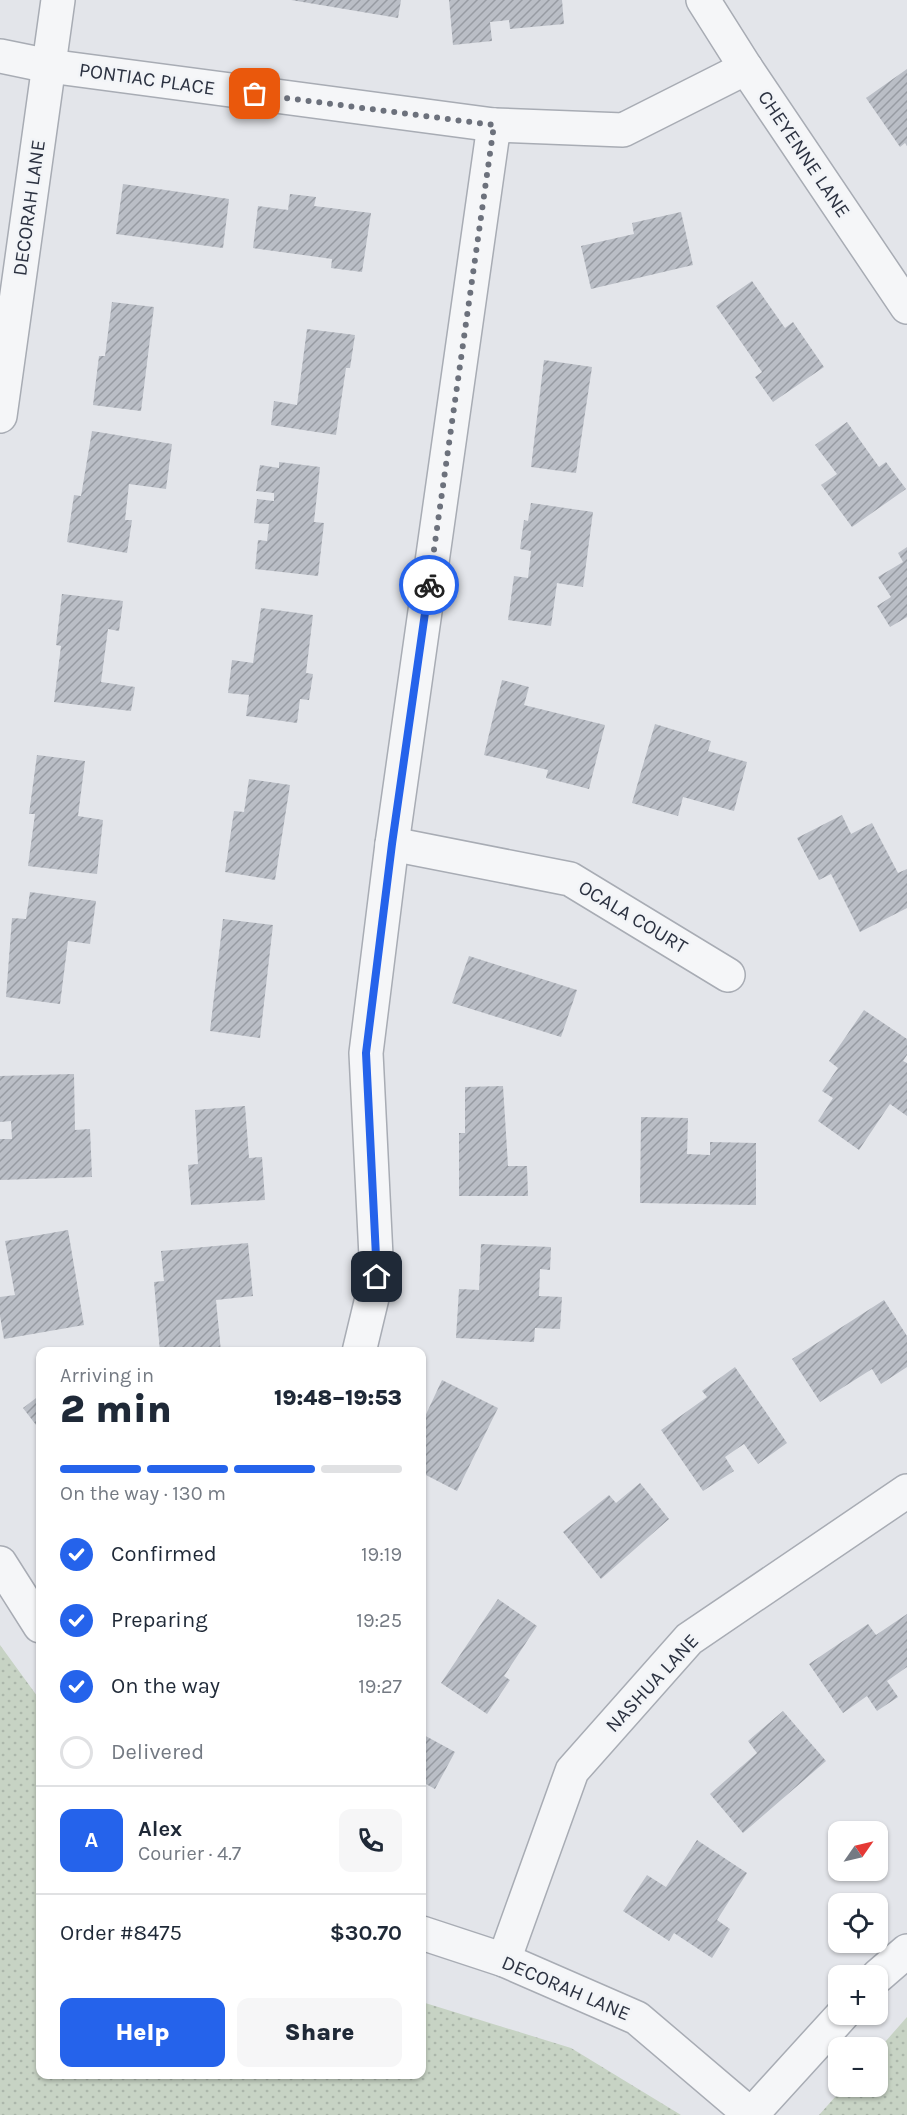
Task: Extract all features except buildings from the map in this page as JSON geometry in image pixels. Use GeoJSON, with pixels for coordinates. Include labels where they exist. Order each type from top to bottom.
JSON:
{"type":"FeatureCollection","features":[{"type":"Feature","properties":{"kind":"street","name":"DECORAH LANE"},"geometry":{"type":"LineString","coordinates":[[0,416],[58,0]]}},
{"type":"Feature","properties":{"kind":"street","name":"CHEYENNE LANE"},"geometry":{"type":"LineString","coordinates":[[703,0],[746,68],[907,307]]}},
{"type":"Feature","properties":{"kind":"street","name":"PONTIAC PLACE"},"geometry":{"type":"LineString","coordinates":[[0,56],[49,66],[494,125],[623,130],[746,68]]}},
{"type":"Feature","properties":{"kind":"street"},"geometry":{"type":"LineString","coordinates":[[360,1347],[377,1277],[366,1053],[392,844],[494,125]]}},
{"type":"Feature","properties":{"kind":"street","name":"OCALA COURT"},"geometry":{"type":"LineString","coordinates":[[392,844],[570,879],[728,975]]}},
{"type":"Feature","properties":{"kind":"street","name":"NASHUA LANE"},"geometry":{"type":"LineString","coordinates":[[504,1960],[572,1771],[689,1639],[907,1491]]}},
{"type":"Feature","properties":{"kind":"street"},"geometry":{"type":"LineString","coordinates":[[0,1563],[36,1620]]}},
{"type":"Feature","properties":{"kind":"street","name":"DECORAH LANE"},"geometry":{"type":"LineString","coordinates":[[426,1934],[504,1960],[637,2019],[751,2115]]}},
{"type":"Feature","properties":{"kind":"street"},"geometry":{"type":"LineString","coordinates":[[888,1967],[907,1951]]}},
{"type":"Feature","properties":{"kind":"street"},"geometry":{"type":"LineString","coordinates":[[751,2115],[833,2025]]}},
{"type":"Feature","properties":{"kind":"green space"},"geometry":{"type":"Polygon","coordinates":[[[0,1645],[36,1694],[36,2079],[426,2079],[426,2003],[571,2048],[681,2115],[0,2115],[0,1645]]]}},
{"type":"Feature","properties":{"kind":"green space"},"geometry":{"type":"Polygon","coordinates":[[[907,2017],[907,2115],[819,2115],[835,2097],[888,2097],[888,2039],[907,2017]]]}},
{"type":"Feature","properties":{"kind":"way so far"},"geometry":{"type":"LineString","coordinates":[[255,94],[494,125],[429,585]]}},
{"type":"Feature","properties":{"kind":"route"},"geometry":{"type":"LineString","coordinates":[[377,1277],[366,1053],[392,844],[429,585]]}}]}
